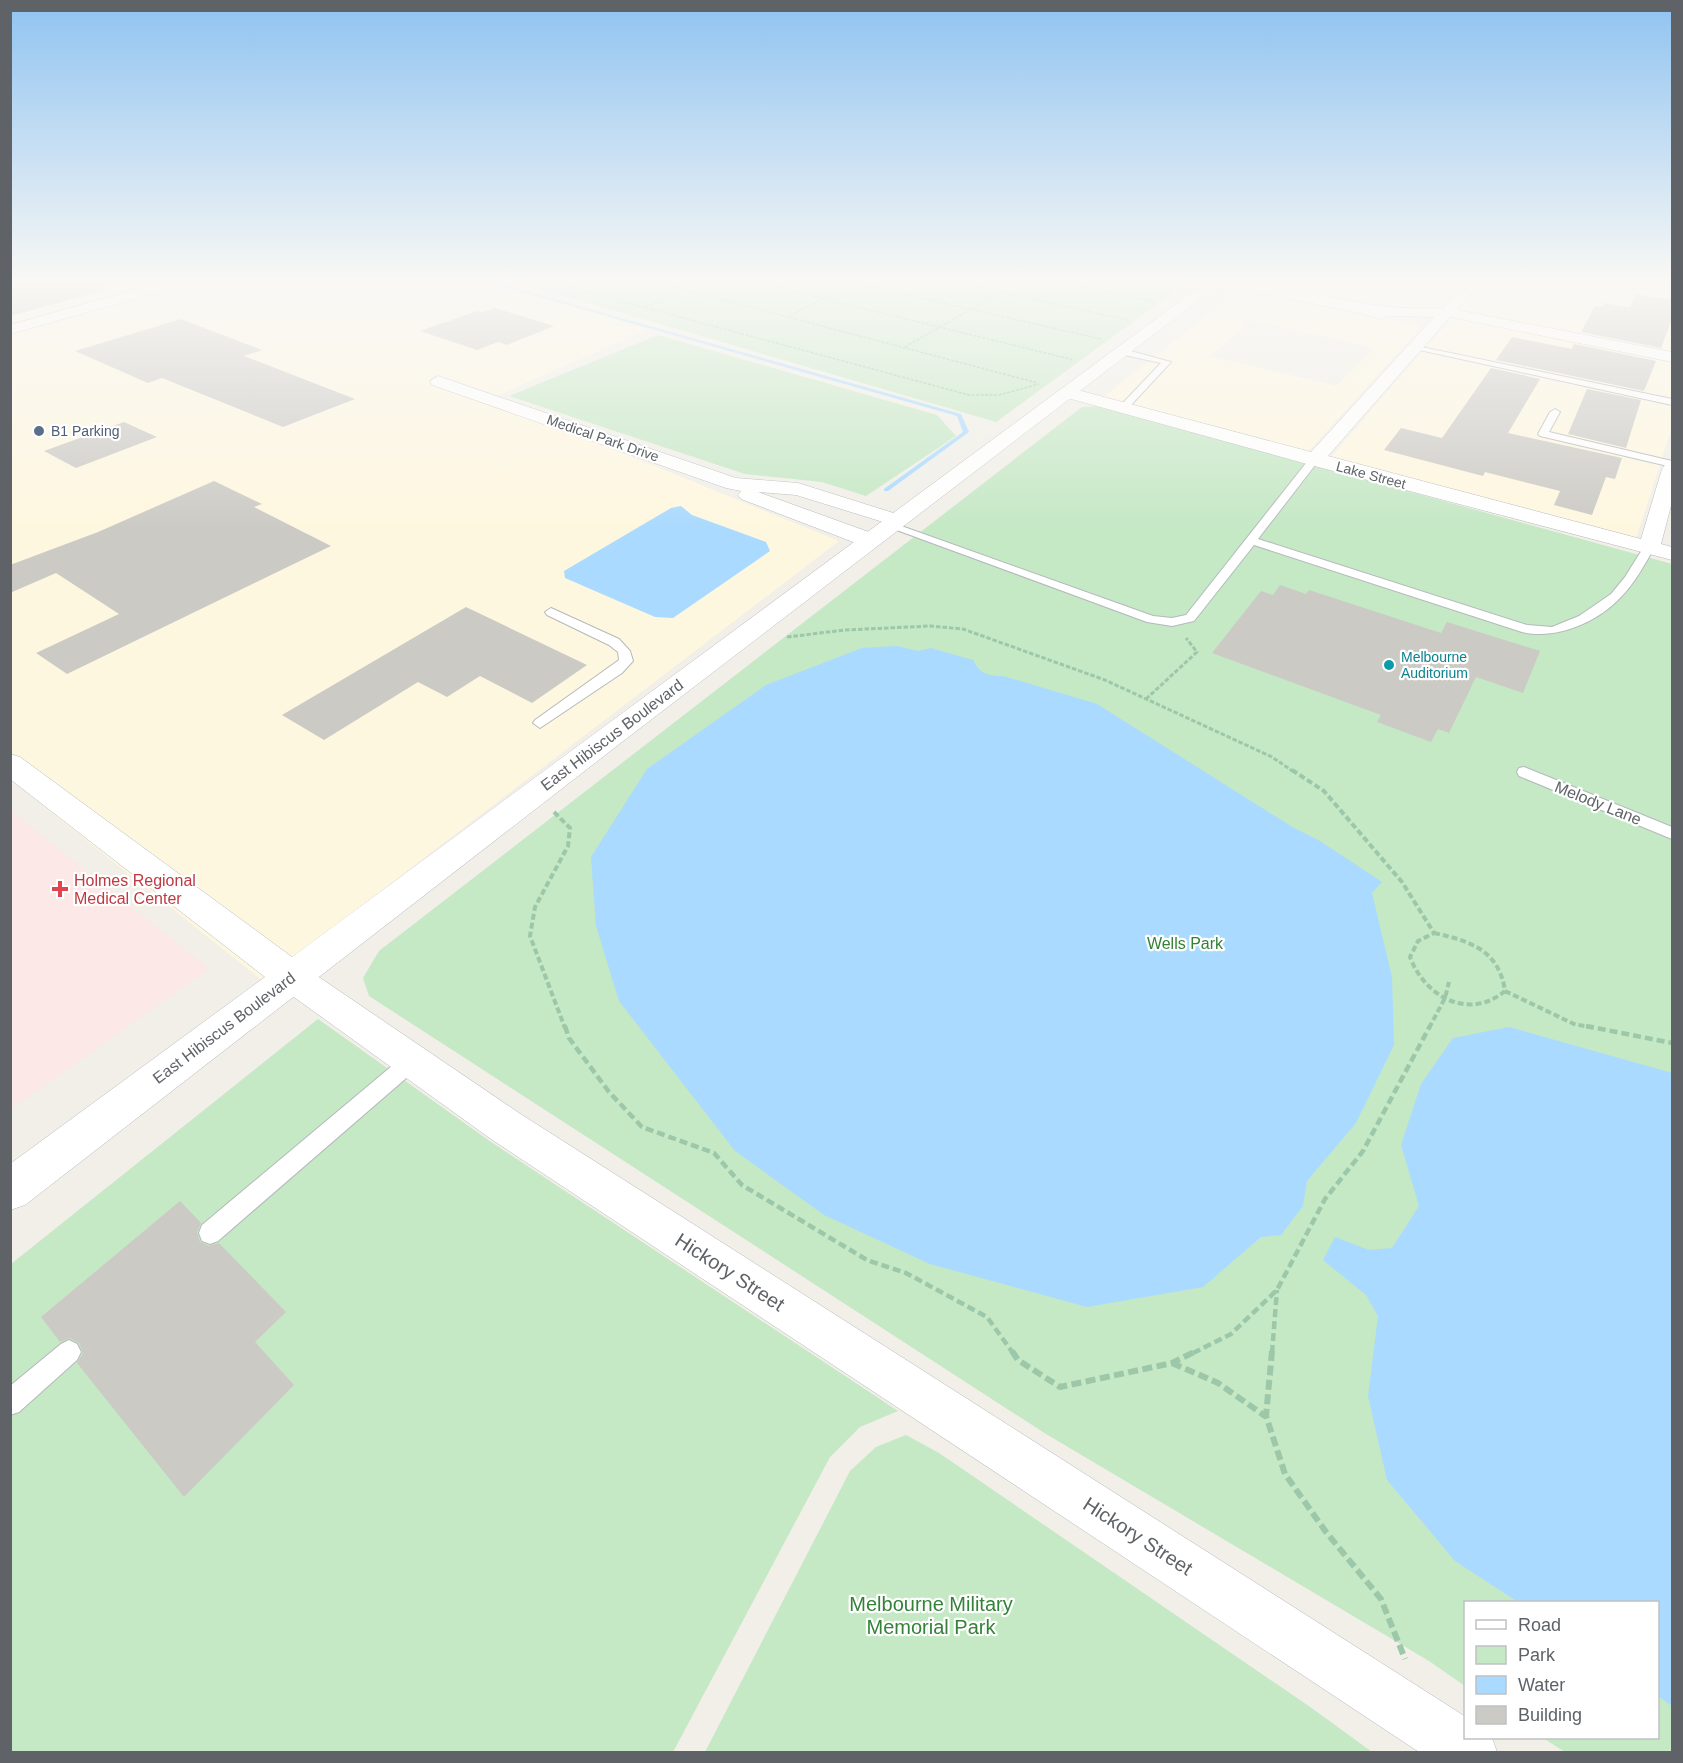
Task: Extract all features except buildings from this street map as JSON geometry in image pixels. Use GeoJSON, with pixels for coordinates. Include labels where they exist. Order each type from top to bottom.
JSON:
{"type":"FeatureCollection","features":[{"type":"Feature","properties":{"kind":"street","name":"East Hibiscus Boulevard"},"geometry":{"type":"LineString","coordinates":[[10,1190],[885,528],[1107,364]]}},
{"type":"Feature","properties":{"kind":"street"},"geometry":{"type":"LineString","coordinates":[[1314,460],[1399,364]]}},
{"type":"Feature","properties":{"kind":"street","name":"Medical Park Drive"},"geometry":{"type":"LineString","coordinates":[[438,381],[733,484],[798,489],[885,528]]}},
{"type":"Feature","properties":{"kind":"street","name":"Lake Street"},"geometry":{"type":"LineString","coordinates":[[1070,393],[1672,554]]}},
{"type":"Feature","properties":{"kind":"street"},"geometry":{"type":"LineString","coordinates":[[1648,547],[1672,469]]}},
{"type":"Feature","properties":{"kind":"street","name":"Medical Park Drive"},"geometry":{"type":"LineString","coordinates":[[733,484],[746,495],[885,528]]}},
{"type":"Feature","properties":{"kind":"street","name":"Hickory Street"},"geometry":{"type":"LineString","coordinates":[[10,764],[292,977],[505,1126],[1468,1752]]}},
{"type":"Feature","properties":{"kind":"lane"},"geometry":{"type":"LineString","coordinates":[[1123,408],[1143,390],[1164,364]]}},
{"type":"Feature","properties":{"kind":"lane"},"geometry":{"type":"LineString","coordinates":[[1495,364],[1672,402]]}},
{"type":"Feature","properties":{"kind":"lane"},"geometry":{"type":"LineString","coordinates":[[1555,412],[1543,434],[1672,464]]}},
{"type":"Feature","properties":{"kind":"lane"},"geometry":{"type":"LineString","coordinates":[[885,528],[1151,620],[1172,622],[1190,618],[1314,460]]}},
{"type":"Feature","properties":{"kind":"lane"},"geometry":{"type":"LineString","coordinates":[[1251,540],[1526,629],[1553,632],[1583,619],[1615,597],[1630,579],[1648,547]]}},
{"type":"Feature","properties":{"kind":"lane"},"geometry":{"type":"LineString","coordinates":[[540,723],[626,661],[624,651],[614,642],[551,612]]}},
{"type":"Feature","properties":{"kind":"lane","name":"Melody Lane"},"geometry":{"type":"LineString","coordinates":[[1524,772],[1672,833]]}},
{"type":"Feature","properties":{"kind":"lane"},"geometry":{"type":"LineString","coordinates":[[210,1233],[412,1061]]}},
{"type":"Feature","properties":{"kind":"lane"},"geometry":{"type":"LineString","coordinates":[[10,1403],[69,1352]]}},
{"type":"Feature","properties":{"kind":"path"},"geometry":{"type":"LineString","coordinates":[[856,364],[969,395],[999,395],[1040,384],[967,364]]}},
{"type":"Feature","properties":{"kind":"path"},"geometry":{"type":"LineString","coordinates":[[1146,699],[1197,652],[1172,622]]}},
{"type":"Feature","properties":{"kind":"path"},"geometry":{"type":"LineString","coordinates":[[733,643],[845,630],[930,626],[963,629],[1105,680],[1272,758],[1324,791],[1402,882],[1434,933]]}},
{"type":"Feature","properties":{"kind":"path"},"geometry":{"type":"LineString","coordinates":[[536,793],[570,828],[568,846],[535,907],[530,936],[568,1038],[609,1092],[642,1126],[714,1153],[742,1185],[867,1260],[906,1273],[987,1317],[1018,1360],[1060,1387],[1172,1363],[1231,1334],[1277,1290],[1325,1199],[1363,1151],[1445,998],[1449,982]]}},
{"type":"Feature","properties":{"kind":"path"},"geometry":{"type":"LineString","coordinates":[[1434,933],[1457,937],[1480,947],[1495,961],[1504,976],[1505,990],[1496,1000],[1469,1006],[1445,998],[1417,974],[1410,957],[1418,941],[1434,933]]}},
{"type":"Feature","properties":{"kind":"path"},"geometry":{"type":"LineString","coordinates":[[1505,990],[1574,1024],[1672,1043]]}},
{"type":"Feature","properties":{"kind":"path"},"geometry":{"type":"LineString","coordinates":[[1277,1290],[1266,1416],[1285,1474],[1326,1532],[1381,1599],[1406,1663]]}},
{"type":"Feature","properties":{"kind":"path"},"geometry":{"type":"LineString","coordinates":[[1172,1363],[1218,1383],[1266,1416]]}},
{"type":"Feature","properties":{"kind":"shaded area"},"geometry":{"type":"Polygon","coordinates":[[[10,364],[568,364],[490,399],[839,541],[263,981],[11,780],[10,364]]]}},
{"type":"Feature","properties":{"kind":"shaded area"},"geometry":{"type":"Polygon","coordinates":[[[1145,364],[1245,364],[1336,386],[1358,364],[1387,364],[1306,454],[1102,398],[1145,364]]]}},
{"type":"Feature","properties":{"kind":"shaded area"},"geometry":{"type":"Polygon","coordinates":[[[1411,364],[1672,364],[1672,427],[1636,539],[1329,459],[1411,364]]]}},
{"type":"Feature","properties":{"kind":"shaded area","name":"Holmes Regional Medical Center"},"geometry":{"type":"Polygon","coordinates":[[[10,810],[209,969],[11,1109],[10,1109],[10,810]]]}},
{"type":"Feature","properties":{"kind":"green space"},"geometry":{"type":"Polygon","coordinates":[[[586,364],[760,364],[937,415],[956,436],[866,496],[822,482],[745,474],[509,396],[586,364]]]}},
{"type":"Feature","properties":{"kind":"green space"},"geometry":{"type":"Polygon","coordinates":[[[798,364],[1075,364],[996,422],[798,364]]]}},
{"type":"Feature","properties":{"kind":"green space","name":"Wells Park"},"geometry":{"type":"Polygon","coordinates":[[[1099,406],[1672,564],[1672,1752],[1565,1752],[1545,1739],[1659,1739],[1659,1601],[1464,1601],[1464,1685],[1429,1661],[1046,1434],[369,996],[363,978],[379,951],[1082,407],[1099,406]]]}},
{"type":"Feature","properties":{"kind":"green space"},"geometry":{"type":"Polygon","coordinates":[[[318,1019],[491,1142],[898,1411],[860,1427],[830,1457],[673,1752],[11,1752],[11,1264],[318,1019]]]}},
{"type":"Feature","properties":{"kind":"green space","name":"Melbourne Military Memorial Park"},"geometry":{"type":"Polygon","coordinates":[[[906,1435],[939,1453],[1313,1709],[1372,1752],[705,1752],[850,1471],[876,1447],[906,1435]]]}},
{"type":"Feature","properties":{"kind":"water"},"geometry":{"type":"Polygon","coordinates":[[[681,506],[692,515],[766,542],[770,551],[673,618],[655,617],[565,578],[564,571],[671,508],[681,506]]]}},
{"type":"Feature","properties":{"kind":"water"},"geometry":{"type":"Polygon","coordinates":[[[897,646],[918,651],[931,648],[973,660],[982,671],[989,675],[1003,676],[1097,704],[1294,828],[1320,841],[1382,882],[1372,893],[1392,977],[1394,1045],[1356,1123],[1307,1181],[1303,1206],[1281,1235],[1261,1237],[1203,1287],[1087,1307],[930,1264],[824,1215],[735,1151],[619,1001],[596,926],[591,857],[647,769],[766,685],[862,648],[897,646]]]}},
{"type":"Feature","properties":{"kind":"water"},"geometry":{"type":"Polygon","coordinates":[[[1509,1027],[1672,1073],[1672,1706],[1659,1697],[1659,1601],[1516,1601],[1455,1561],[1387,1480],[1368,1396],[1378,1316],[1366,1295],[1323,1260],[1335,1237],[1369,1250],[1392,1248],[1419,1206],[1401,1145],[1421,1084],[1453,1038],[1509,1027]]]}},
{"type":"Feature","properties":{"kind":"waterway"},"geometry":{"type":"LineString","coordinates":[[780,364],[959,415],[966,432],[886,490]]}},
{"type":"Feature","properties":{"kind":"place","name":"B1 Parking"},"geometry":{"type":"Point","coordinates":[39,431]}},
{"type":"Feature","properties":{"kind":"place","name":"Melbourne Auditorium"},"geometry":{"type":"Point","coordinates":[1389,665]}},
{"type":"Feature","properties":{"kind":"place","name":"Holmes Regional Medical Center"},"geometry":{"type":"Point","coordinates":[60,889]}}]}
